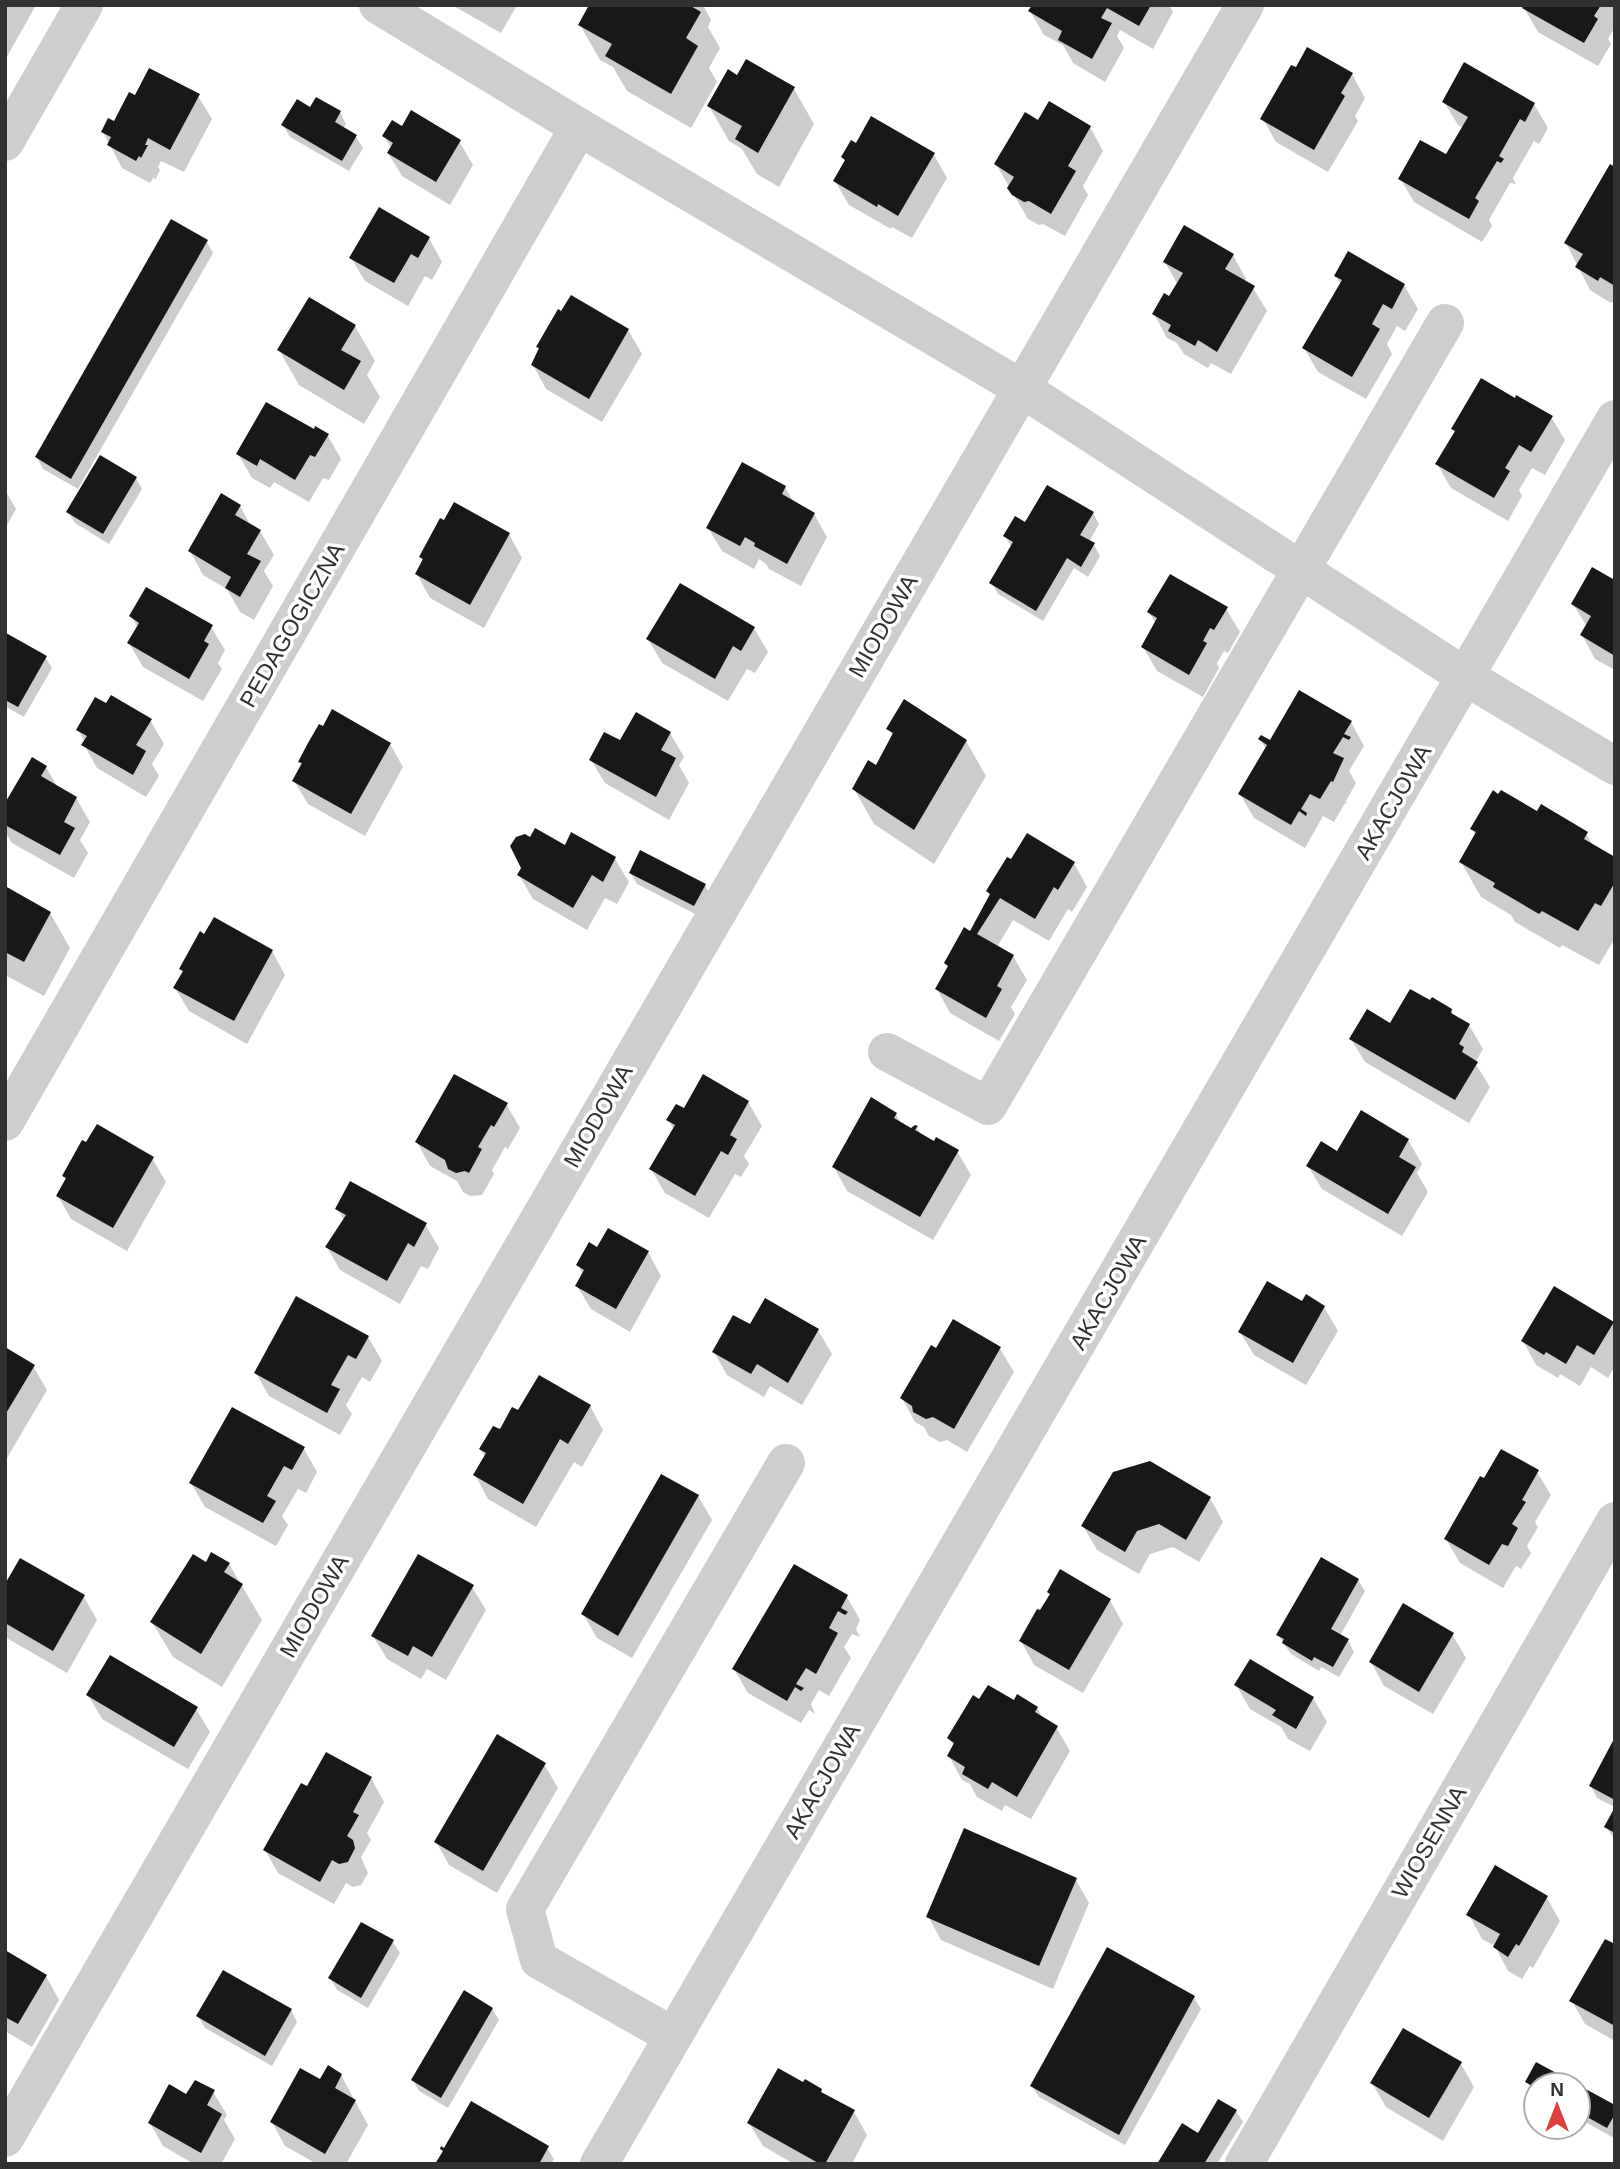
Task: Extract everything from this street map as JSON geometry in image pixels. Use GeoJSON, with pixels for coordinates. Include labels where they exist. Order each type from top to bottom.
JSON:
{"type":"FeatureCollection","features":[{"type":"Feature","properties":{"kind":"street"},"geometry":{"type":"LineString","coordinates":[[5,142],[84,5]]}},
{"type":"Feature","properties":{"kind":"street"},"geometry":{"type":"LineString","coordinates":[[378,5],[579,128],[1021,388],[1466,677],[1615,766]]}},
{"type":"Feature","properties":{"kind":"street","name":"MIODOWA"},"geometry":{"type":"LineString","coordinates":[[5,2138],[1245,5]]}},
{"type":"Feature","properties":{"kind":"street","name":"PEDAGOGICZNA"},"geometry":{"type":"LineString","coordinates":[[5,1122],[579,128]]}},
{"type":"Feature","properties":{"kind":"street"},"geometry":{"type":"LineString","coordinates":[[887,1052],[988,1106],[1445,323]]}},
{"type":"Feature","properties":{"kind":"street","name":"AKACJOWA"},"geometry":{"type":"LineString","coordinates":[[599,2164],[1615,419]]}},
{"type":"Feature","properties":{"kind":"street"},"geometry":{"type":"LineString","coordinates":[[673,2036],[539,1960],[525,1909],[786,1463]]}},
{"type":"Feature","properties":{"kind":"street","name":"WIOSENNA"},"geometry":{"type":"LineString","coordinates":[[1244,2164],[1615,1521]]}},
{"type":"Feature","properties":{"kind":"building"},"geometry":{"type":"Polygon","coordinates":[[[589,5],[689,5],[701,12],[686,38],[698,46],[671,94],[605,56],[612,44],[578,25],[589,5]]]}},
{"type":"Feature","properties":{"kind":"building"},"geometry":{"type":"Polygon","coordinates":[[[1032,5],[1151,5],[1139,26],[1107,8],[1101,18],[1112,23],[1092,59],[1058,40],[1062,31],[1028,11],[1032,5]]]}},
{"type":"Feature","properties":{"kind":"building"},"geometry":{"type":"Polygon","coordinates":[[[1524,5],[1601,5],[1594,16],[1598,19],[1584,43],[1522,8],[1524,5]]]}},
{"type":"Feature","properties":{"kind":"building"},"geometry":{"type":"Polygon","coordinates":[[[1307,47],[1353,73],[1341,93],[1345,96],[1314,150],[1260,119],[1291,65],[1296,67],[1307,47]]]}},
{"type":"Feature","properties":{"kind":"building"},"geometry":{"type":"Polygon","coordinates":[[[746,59],[795,87],[758,153],[735,139],[742,126],[707,106],[728,69],[737,75],[746,59]]]}},
{"type":"Feature","properties":{"kind":"building"},"geometry":{"type":"Polygon","coordinates":[[[1464,62],[1535,103],[1525,122],[1520,119],[1499,156],[1504,159],[1501,163],[1497,161],[1475,198],[1479,201],[1469,219],[1398,179],[1420,140],[1446,154],[1468,117],[1442,102],[1464,62]]]}},
{"type":"Feature","properties":{"kind":"building"},"geometry":{"type":"Polygon","coordinates":[[[149,68],[200,94],[170,150],[148,138],[145,145],[148,145],[141,158],[139,156],[136,161],[107,145],[111,137],[101,132],[108,118],[114,121],[129,92],[135,95],[149,68]]]}},
{"type":"Feature","properties":{"kind":"building"},"geometry":{"type":"Polygon","coordinates":[[[316,97],[341,111],[335,122],[357,135],[342,161],[281,125],[297,99],[310,107],[316,97]]]}},
{"type":"Feature","properties":{"kind":"building"},"geometry":{"type":"Polygon","coordinates":[[[1049,101],[1091,126],[1068,166],[1076,171],[1051,214],[1012,195],[1007,188],[1014,177],[994,164],[1025,112],[1038,120],[1049,101]]]}},
{"type":"Feature","properties":{"kind":"building"},"geometry":{"type":"Polygon","coordinates":[[[411,110],[461,140],[436,182],[387,153],[393,143],[382,136],[392,120],[402,126],[411,110]]]}},
{"type":"Feature","properties":{"kind":"building"},"geometry":{"type":"Polygon","coordinates":[[[871,116],[935,153],[898,216],[833,181],[845,160],[841,157],[851,140],[856,143],[871,116]]]}},
{"type":"Feature","properties":{"kind":"building"},"geometry":{"type":"Polygon","coordinates":[[[1610,164],[1615,167],[1615,286],[1600,277],[1598,281],[1575,267],[1583,254],[1564,243],[1610,164]]]}},
{"type":"Feature","properties":{"kind":"building"},"geometry":{"type":"Polygon","coordinates":[[[379,207],[430,237],[418,258],[411,254],[394,283],[349,258],[379,207]]]}},
{"type":"Feature","properties":{"kind":"building"},"geometry":{"type":"Polygon","coordinates":[[[171,219],[208,240],[71,479],[35,457],[171,219]]]}},
{"type":"Feature","properties":{"kind":"building"},"geometry":{"type":"Polygon","coordinates":[[[1184,225],[1234,254],[1225,269],[1255,286],[1217,352],[1198,340],[1195,346],[1168,331],[1171,325],[1152,314],[1164,293],[1169,296],[1183,273],[1163,262],[1184,225]]]}},
{"type":"Feature","properties":{"kind":"building"},"geometry":{"type":"Polygon","coordinates":[[[1348,251],[1405,284],[1392,309],[1383,304],[1372,324],[1380,329],[1352,377],[1302,348],[1342,280],[1334,276],[1348,251]]]}},
{"type":"Feature","properties":{"kind":"building"},"geometry":{"type":"Polygon","coordinates":[[[571,295],[629,329],[589,399],[531,365],[539,348],[536,347],[558,309],[561,311],[571,295]]]}},
{"type":"Feature","properties":{"kind":"building"},"geometry":{"type":"Polygon","coordinates":[[[309,297],[356,325],[341,350],[361,361],[344,390],[277,350],[309,297]]]}},
{"type":"Feature","properties":{"kind":"building"},"geometry":{"type":"Polygon","coordinates":[[[1481,378],[1553,416],[1531,452],[1519,445],[1505,468],[1510,471],[1494,498],[1435,464],[1455,431],[1451,429],[1481,378]]]}},
{"type":"Feature","properties":{"kind":"building"},"geometry":{"type":"Polygon","coordinates":[[[266,402],[314,429],[315,426],[329,434],[315,457],[310,455],[295,480],[260,459],[257,466],[236,454],[266,402]]]}},
{"type":"Feature","properties":{"kind":"building"},"geometry":{"type":"Polygon","coordinates":[[[100,455],[137,477],[103,534],[66,512],[100,455]]]}},
{"type":"Feature","properties":{"kind":"building"},"geometry":{"type":"Polygon","coordinates":[[[742,462],[786,486],[782,494],[815,513],[787,564],[754,546],[755,543],[745,537],[740,546],[706,528],[742,462]]]}},
{"type":"Feature","properties":{"kind":"building"},"geometry":{"type":"Polygon","coordinates":[[[1047,485],[1094,512],[1080,535],[1095,543],[1081,567],[1067,558],[1036,611],[989,583],[1013,542],[1003,536],[1015,516],[1025,522],[1047,485]]]}},
{"type":"Feature","properties":{"kind":"building"},"geometry":{"type":"Polygon","coordinates":[[[221,493],[241,505],[235,515],[261,530],[247,554],[261,561],[240,597],[225,588],[231,577],[188,551],[221,493]]]}},
{"type":"Feature","properties":{"kind":"building"},"geometry":{"type":"Polygon","coordinates":[[[454,502],[510,533],[470,605],[415,574],[423,559],[419,557],[440,518],[444,520],[454,502]]]}},
{"type":"Feature","properties":{"kind":"building"},"geometry":{"type":"Polygon","coordinates":[[[1592,567],[1613,579],[1615,575],[1615,656],[1580,635],[1591,616],[1571,604],[1592,567]]]}},
{"type":"Feature","properties":{"kind":"building"},"geometry":{"type":"Polygon","coordinates":[[[1170,574],[1228,607],[1214,630],[1210,628],[1203,641],[1207,643],[1189,675],[1141,647],[1157,618],[1147,612],[1170,574]]]}},
{"type":"Feature","properties":{"kind":"building"},"geometry":{"type":"Polygon","coordinates":[[[680,583],[755,627],[741,651],[733,646],[715,679],[646,639],[680,583]]]}},
{"type":"Feature","properties":{"kind":"building"},"geometry":{"type":"Polygon","coordinates":[[[146,587],[213,625],[204,641],[209,644],[189,679],[127,643],[139,623],[129,616],[146,587]]]}},
{"type":"Feature","properties":{"kind":"building"},"geometry":{"type":"Polygon","coordinates":[[[6,633],[47,656],[18,707],[5,700],[6,633]]]}},
{"type":"Feature","properties":{"kind":"building"},"geometry":{"type":"Polygon","coordinates":[[[1299,690],[1352,721],[1344,734],[1351,737],[1349,740],[1343,737],[1333,753],[1344,758],[1333,782],[1331,781],[1320,799],[1310,794],[1301,809],[1307,813],[1306,816],[1299,811],[1291,825],[1238,794],[1267,745],[1258,739],[1261,735],[1270,740],[1299,690]]]}},
{"type":"Feature","properties":{"kind":"building"},"geometry":{"type":"Polygon","coordinates":[[[111,695],[152,719],[136,745],[146,751],[133,775],[81,745],[87,736],[76,730],[95,697],[106,703],[111,695]]]}},
{"type":"Feature","properties":{"kind":"building"},"geometry":{"type":"Polygon","coordinates":[[[904,699],[967,740],[914,830],[852,789],[868,760],[876,765],[893,733],[886,729],[904,699]]]}},
{"type":"Feature","properties":{"kind":"building"},"geometry":{"type":"Polygon","coordinates":[[[332,709],[391,743],[351,814],[292,781],[302,763],[298,762],[308,743],[319,724],[323,726],[332,709]]]}},
{"type":"Feature","properties":{"kind":"building"},"geometry":{"type":"Polygon","coordinates":[[[636,712],[671,732],[661,750],[676,758],[656,797],[589,760],[604,732],[620,740],[636,712]]]}},
{"type":"Feature","properties":{"kind":"building"},"geometry":{"type":"Polygon","coordinates":[[[32,757],[47,766],[41,776],[77,797],[64,822],[75,828],[60,855],[5,825],[5,803],[32,757]]]}},
{"type":"Feature","properties":{"kind":"building"},"geometry":{"type":"Polygon","coordinates":[[[1493,790],[1498,794],[1501,790],[1537,811],[1541,804],[1588,832],[1584,839],[1615,857],[1615,882],[1601,906],[1595,903],[1578,931],[1542,911],[1539,914],[1493,887],[1495,883],[1459,862],[1476,832],[1470,829],[1493,790]]]}},
{"type":"Feature","properties":{"kind":"building"},"geometry":{"type":"Polygon","coordinates":[[[535,828],[565,845],[571,832],[616,857],[603,882],[592,875],[573,908],[517,875],[521,868],[510,846],[516,837],[525,834],[530,837],[535,828]]]}},
{"type":"Feature","properties":{"kind":"building"},"geometry":{"type":"Polygon","coordinates":[[[1027,833],[1075,862],[1058,890],[1054,887],[1035,919],[1000,898],[977,934],[1014,955],[997,986],[1002,989],[986,1018],[935,989],[948,966],[944,963],[964,927],[970,931],[990,894],[986,891],[1007,857],[1011,859],[1027,833]]]}},
{"type":"Feature","properties":{"kind":"building"},"geometry":{"type":"Polygon","coordinates":[[[640,850],[706,884],[694,906],[629,873],[640,850]]]}},
{"type":"Feature","properties":{"kind":"building"},"geometry":{"type":"Polygon","coordinates":[[[5,886],[51,912],[24,962],[5,952],[5,886]]]}},
{"type":"Feature","properties":{"kind":"building"},"geometry":{"type":"Polygon","coordinates":[[[214,917],[273,950],[234,1021],[173,988],[183,971],[179,969],[200,931],[204,934],[214,917]]]}},
{"type":"Feature","properties":{"kind":"building"},"geometry":{"type":"Polygon","coordinates":[[[1410,989],[1430,1000],[1432,997],[1470,1024],[1459,1044],[1464,1047],[1462,1052],[1478,1062],[1455,1100],[1349,1039],[1367,1009],[1390,1023],[1410,989]]]}},
{"type":"Feature","properties":{"kind":"building"},"geometry":{"type":"Polygon","coordinates":[[[454,1074],[508,1103],[478,1147],[482,1149],[469,1173],[456,1173],[448,1169],[445,1160],[415,1142],[454,1074]]]}},
{"type":"Feature","properties":{"kind":"building"},"geometry":{"type":"Polygon","coordinates":[[[703,1074],[749,1101],[730,1135],[737,1139],[728,1155],[721,1151],[695,1196],[649,1169],[675,1125],[666,1120],[676,1104],[684,1108],[703,1074]]]}},
{"type":"Feature","properties":{"kind":"building"},"geometry":{"type":"Polygon","coordinates":[[[871,1097],[897,1113],[894,1118],[911,1128],[918,1126],[915,1130],[934,1141],[936,1137],[959,1150],[920,1217],[832,1167],[871,1097]]]}},
{"type":"Feature","properties":{"kind":"building"},"geometry":{"type":"Polygon","coordinates":[[[1361,1110],[1409,1139],[1399,1157],[1416,1167],[1388,1214],[1306,1166],[1321,1141],[1337,1151],[1361,1110]]]}},
{"type":"Feature","properties":{"kind":"building"},"geometry":{"type":"Polygon","coordinates":[[[97,1124],[154,1157],[113,1228],[56,1196],[66,1178],[62,1176],[82,1140],[86,1142],[97,1124]]]}},
{"type":"Feature","properties":{"kind":"building"},"geometry":{"type":"Polygon","coordinates":[[[350,1181],[427,1223],[414,1247],[408,1243],[387,1281],[325,1247],[346,1215],[335,1209],[350,1181]]]}},
{"type":"Feature","properties":{"kind":"building"},"geometry":{"type":"Polygon","coordinates":[[[608,1228],[649,1251],[616,1309],[575,1286],[584,1270],[576,1265],[589,1242],[597,1247],[608,1228]]]}},
{"type":"Feature","properties":{"kind":"building"},"geometry":{"type":"Polygon","coordinates":[[[1267,1281],[1302,1301],[1306,1294],[1325,1306],[1293,1363],[1238,1332],[1267,1281]]]}},
{"type":"Feature","properties":{"kind":"building"},"geometry":{"type":"Polygon","coordinates":[[[1554,1286],[1614,1322],[1594,1355],[1577,1345],[1566,1364],[1521,1341],[1554,1286]]]}},
{"type":"Feature","properties":{"kind":"building"},"geometry":{"type":"Polygon","coordinates":[[[296,1296],[369,1336],[356,1359],[348,1355],[331,1385],[340,1389],[327,1413],[254,1373],[296,1296]]]}},
{"type":"Feature","properties":{"kind":"building"},"geometry":{"type":"Polygon","coordinates":[[[765,1298],[819,1329],[788,1383],[757,1364],[751,1374],[712,1352],[733,1315],[750,1324],[765,1298]]]}},
{"type":"Feature","properties":{"kind":"building"},"geometry":{"type":"Polygon","coordinates":[[[953,1319],[1001,1347],[954,1429],[933,1417],[926,1419],[913,1412],[912,1406],[900,1398],[931,1345],[936,1348],[953,1319]]]}},
{"type":"Feature","properties":{"kind":"building"},"geometry":{"type":"Polygon","coordinates":[[[5,1347],[35,1365],[5,1415],[5,1347]]]}},
{"type":"Feature","properties":{"kind":"building"},"geometry":{"type":"Polygon","coordinates":[[[539,1375],[591,1405],[568,1444],[560,1439],[523,1504],[473,1475],[486,1453],[479,1449],[493,1426],[500,1429],[512,1407],[518,1410],[539,1375]]]}},
{"type":"Feature","properties":{"kind":"building"},"geometry":{"type":"Polygon","coordinates":[[[232,1407],[305,1447],[292,1470],[284,1466],[267,1496],[276,1501],[263,1523],[189,1483],[232,1407]]]}},
{"type":"Feature","properties":{"kind":"building"},"geometry":{"type":"Polygon","coordinates":[[[1501,1449],[1539,1470],[1522,1500],[1526,1502],[1512,1524],[1518,1528],[1508,1546],[1502,1544],[1489,1565],[1444,1539],[1480,1476],[1484,1478],[1501,1449]]]}},
{"type":"Feature","properties":{"kind":"building"},"geometry":{"type":"Polygon","coordinates":[[[1150,1461],[1211,1497],[1186,1540],[1159,1524],[1137,1531],[1125,1552],[1081,1526],[1113,1472],[1150,1461]]]}},
{"type":"Feature","properties":{"kind":"building"},"geometry":{"type":"Polygon","coordinates":[[[661,1474],[699,1495],[618,1636],[581,1614],[661,1474]]]}},
{"type":"Feature","properties":{"kind":"building"},"geometry":{"type":"Polygon","coordinates":[[[211,1552],[230,1563],[224,1572],[243,1584],[201,1654],[150,1622],[193,1554],[206,1562],[211,1552]]]}},
{"type":"Feature","properties":{"kind":"building"},"geometry":{"type":"Polygon","coordinates":[[[418,1554],[474,1585],[432,1657],[413,1646],[408,1656],[371,1636],[418,1554]]]}},
{"type":"Feature","properties":{"kind":"building"},"geometry":{"type":"Polygon","coordinates":[[[1321,1557],[1359,1579],[1331,1629],[1349,1639],[1333,1667],[1314,1657],[1312,1661],[1282,1643],[1284,1639],[1276,1635],[1321,1557]]]}},
{"type":"Feature","properties":{"kind":"building"},"geometry":{"type":"Polygon","coordinates":[[[20,1558],[85,1595],[53,1651],[5,1623],[5,1584],[20,1558]]]}},
{"type":"Feature","properties":{"kind":"building"},"geometry":{"type":"Polygon","coordinates":[[[794,1564],[848,1595],[841,1608],[848,1612],[845,1615],[838,1611],[829,1628],[838,1633],[816,1674],[806,1668],[796,1684],[804,1688],[801,1691],[795,1687],[787,1701],[732,1669],[794,1564]]]}},
{"type":"Feature","properties":{"kind":"building"},"geometry":{"type":"Polygon","coordinates":[[[1060,1569],[1111,1599],[1069,1670],[1019,1641],[1037,1609],[1040,1610],[1050,1594],[1047,1592],[1060,1569]]]}},
{"type":"Feature","properties":{"kind":"building"},"geometry":{"type":"Polygon","coordinates":[[[1403,1603],[1454,1633],[1419,1692],[1369,1662],[1403,1603]]]}},
{"type":"Feature","properties":{"kind":"building"},"geometry":{"type":"Polygon","coordinates":[[[110,1655],[198,1707],[174,1747],[86,1695],[110,1655]]]}},
{"type":"Feature","properties":{"kind":"building"},"geometry":{"type":"Polygon","coordinates":[[[1250,1659],[1314,1697],[1296,1729],[1272,1715],[1276,1710],[1234,1685],[1250,1659]]]}},
{"type":"Feature","properties":{"kind":"building"},"geometry":{"type":"Polygon","coordinates":[[[988,1685],[1014,1700],[1017,1694],[1038,1707],[1035,1712],[1058,1726],[1017,1797],[992,1782],[988,1789],[962,1774],[965,1767],[947,1756],[954,1743],[947,1738],[973,1695],[979,1699],[988,1685]]]}},
{"type":"Feature","properties":{"kind":"building"},"geometry":{"type":"Polygon","coordinates":[[[497,1734],[546,1763],[483,1871],[434,1842],[497,1734]]]}},
{"type":"Feature","properties":{"kind":"building"},"geometry":{"type":"Polygon","coordinates":[[[1615,1737],[1615,1800],[1589,1786],[1615,1737]]]}},
{"type":"Feature","properties":{"kind":"building"},"geometry":{"type":"Polygon","coordinates":[[[326,1752],[372,1777],[353,1812],[359,1815],[347,1836],[353,1840],[355,1848],[348,1862],[339,1864],[332,1860],[320,1882],[263,1850],[301,1783],[307,1786],[326,1752]]]}},
{"type":"Feature","properties":{"kind":"building"},"geometry":{"type":"Polygon","coordinates":[[[1615,1807],[1615,1833],[1604,1827],[1615,1807]]]}},
{"type":"Feature","properties":{"kind":"building"},"geometry":{"type":"Polygon","coordinates":[[[964,1828],[1077,1878],[1039,1966],[926,1917],[964,1828]]]}},
{"type":"Feature","properties":{"kind":"building"},"geometry":{"type":"Polygon","coordinates":[[[1495,1865],[1548,1896],[1519,1946],[1516,1944],[1508,1957],[1493,1947],[1500,1934],[1466,1915],[1495,1865]]]}},
{"type":"Feature","properties":{"kind":"building"},"geometry":{"type":"Polygon","coordinates":[[[361,1922],[394,1940],[361,1998],[328,1978],[361,1922]]]}},
{"type":"Feature","properties":{"kind":"building"},"geometry":{"type":"Polygon","coordinates":[[[1605,1939],[1615,1944],[1615,2026],[1569,2001],[1605,1939]]]}},
{"type":"Feature","properties":{"kind":"building"},"geometry":{"type":"Polygon","coordinates":[[[1107,1947],[1195,1996],[1119,2135],[1030,2086],[1107,1947]]]}},
{"type":"Feature","properties":{"kind":"building"},"geometry":{"type":"Polygon","coordinates":[[[5,1950],[47,1975],[18,2024],[5,2017],[5,1950]]]}},
{"type":"Feature","properties":{"kind":"building"},"geometry":{"type":"Polygon","coordinates":[[[223,1970],[292,2009],[265,2056],[196,2016],[223,1970]]]}},
{"type":"Feature","properties":{"kind":"building"},"geometry":{"type":"Polygon","coordinates":[[[464,1990],[493,2008],[441,2098],[411,2080],[464,1990]]]}},
{"type":"Feature","properties":{"kind":"building"},"geometry":{"type":"Polygon","coordinates":[[[1403,2028],[1462,2062],[1429,2118],[1370,2083],[1403,2028]]]}},
{"type":"Feature","properties":{"kind":"building"},"geometry":{"type":"Polygon","coordinates":[[[1536,2062],[1553,2071],[1531,2071],[1536,2062]]]}},
{"type":"Feature","properties":{"kind":"building"},"geometry":{"type":"Polygon","coordinates":[[[328,2065],[342,2074],[335,2088],[356,2100],[325,2154],[270,2122],[300,2068],[320,2079],[328,2065]]]}},
{"type":"Feature","properties":{"kind":"building"},"geometry":{"type":"Polygon","coordinates":[[[778,2068],[803,2082],[805,2079],[822,2089],[821,2092],[855,2110],[825,2164],[820,2164],[747,2123],[778,2068]]]}},
{"type":"Feature","properties":{"kind":"building"},"geometry":{"type":"Polygon","coordinates":[[[195,2080],[215,2090],[207,2105],[222,2114],[201,2153],[148,2123],[169,2084],[186,2094],[195,2080]]]}},
{"type":"Feature","properties":{"kind":"building"},"geometry":{"type":"Polygon","coordinates":[[[1592,2092],[1615,2105],[1615,2114],[1607,2128],[1592,2120],[1592,2092]]]}},
{"type":"Feature","properties":{"kind":"building"},"geometry":{"type":"Polygon","coordinates":[[[1218,2099],[1237,2110],[1204,2164],[1157,2164],[1182,2123],[1198,2133],[1218,2099]]]}},
{"type":"Feature","properties":{"kind":"building"},"geometry":{"type":"Polygon","coordinates":[[[471,2101],[549,2146],[539,2164],[435,2164],[443,2151],[441,2146],[444,2148],[471,2101]]]}}]}
